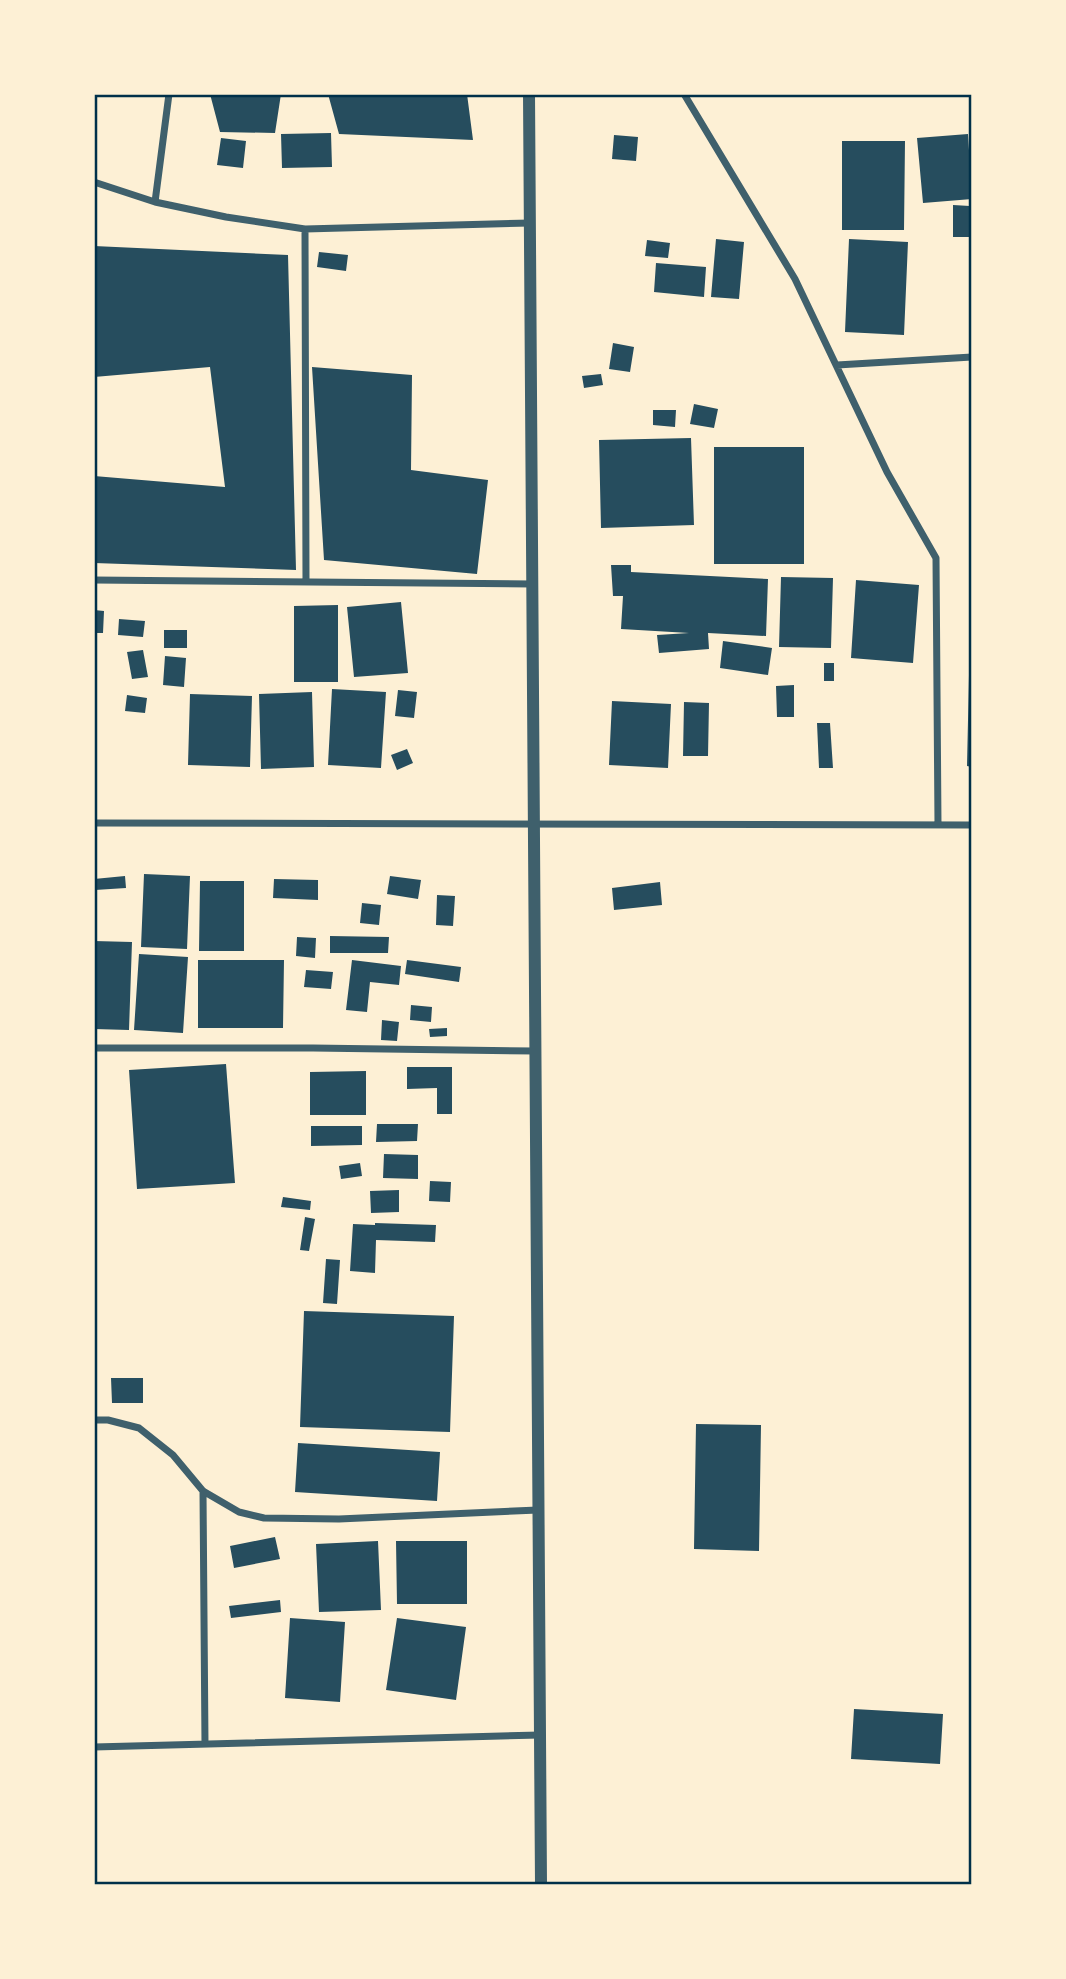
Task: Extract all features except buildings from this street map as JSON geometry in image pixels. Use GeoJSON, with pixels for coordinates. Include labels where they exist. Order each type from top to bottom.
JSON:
{"type":"FeatureCollection","features":[{"type":"Feature","properties":{"kind":"street"},"geometry":{"type":"LineString","coordinates":[[155,202],[169,94]]}},
{"type":"Feature","properties":{"kind":"street"},"geometry":{"type":"LineString","coordinates":[[529,94],[541,1885]]}},
{"type":"Feature","properties":{"kind":"street"},"geometry":{"type":"LineString","coordinates":[[684,94],[795,279],[887,472],[936,558],[938,825]]}},
{"type":"Feature","properties":{"kind":"street"},"geometry":{"type":"LineString","coordinates":[[94,182],[155,202],[226,217],[305,229],[530,223]]}},
{"type":"Feature","properties":{"kind":"street"},"geometry":{"type":"LineString","coordinates":[[305,229],[306,582]]}},
{"type":"Feature","properties":{"kind":"street"},"geometry":{"type":"LineString","coordinates":[[837,365],[971,357]]}},
{"type":"Feature","properties":{"kind":"street"},"geometry":{"type":"LineString","coordinates":[[94,580],[532,584]]}},
{"type":"Feature","properties":{"kind":"street"},"geometry":{"type":"LineString","coordinates":[[94,823],[971,825]]}},
{"type":"Feature","properties":{"kind":"street"},"geometry":{"type":"LineString","coordinates":[[94,1048],[535,1051]]}},
{"type":"Feature","properties":{"kind":"street"},"geometry":{"type":"LineString","coordinates":[[94,1420],[108,1420],[139,1428],[173,1455],[203,1491],[239,1512],[264,1518],[339,1518],[538,1510]]}},
{"type":"Feature","properties":{"kind":"street"},"geometry":{"type":"LineString","coordinates":[[203,1491],[205,1744]]}},
{"type":"Feature","properties":{"kind":"street"},"geometry":{"type":"LineString","coordinates":[[94,1747],[540,1735]]}}]}
